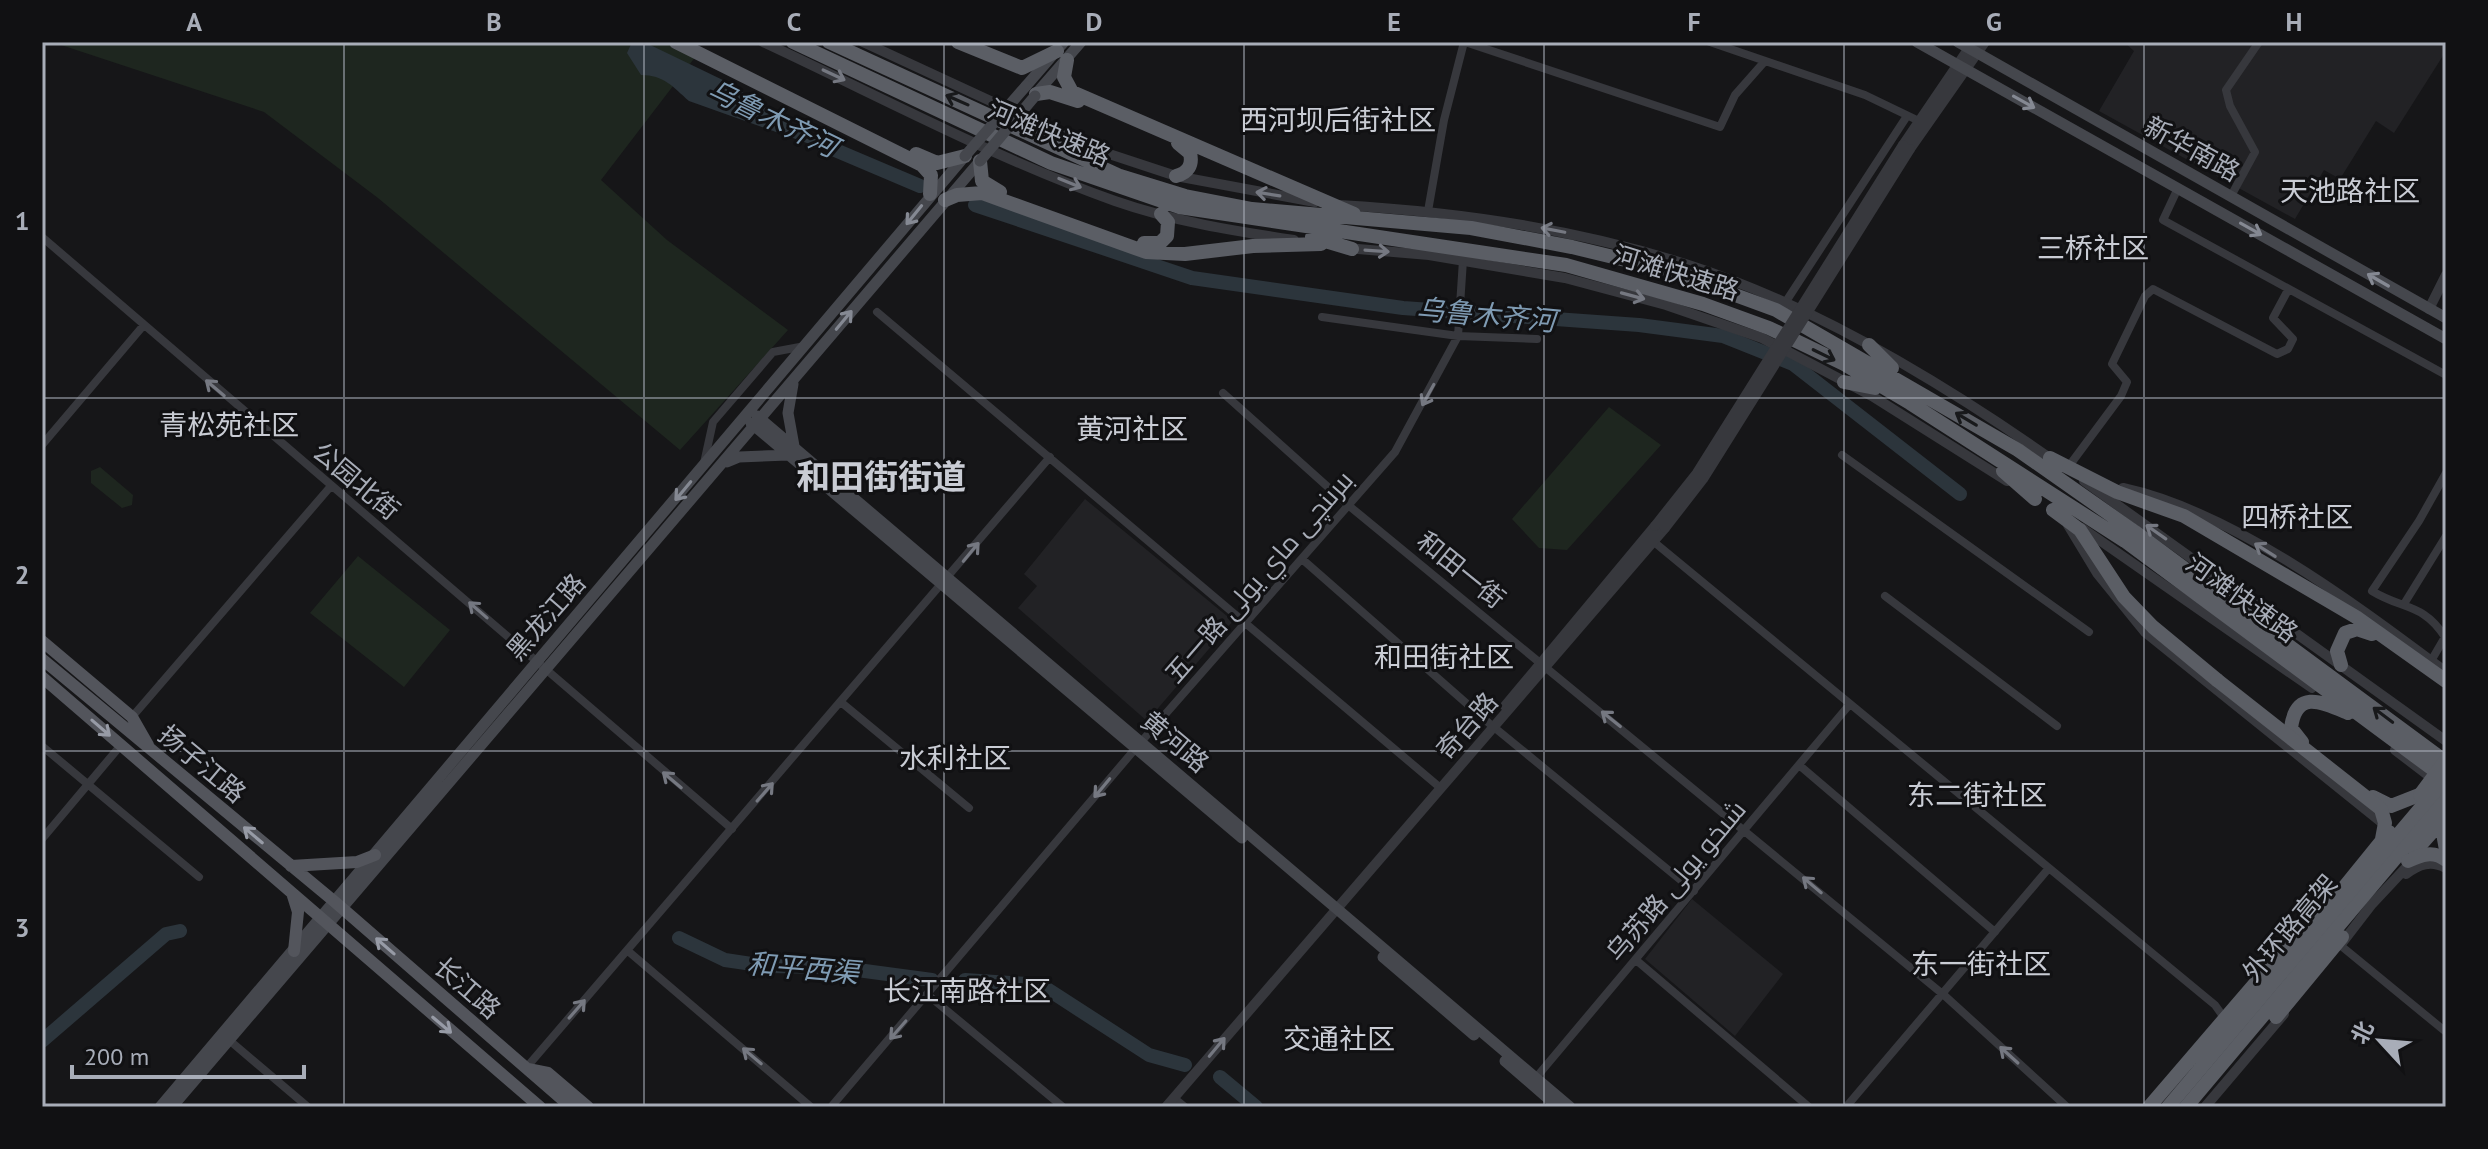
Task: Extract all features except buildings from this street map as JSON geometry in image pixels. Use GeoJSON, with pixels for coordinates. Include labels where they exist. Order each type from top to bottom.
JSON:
{"type":"FeatureCollection","features":[{"type":"Feature","properties":{"kind":"highway"},"geometry":{"type":"LineString","coordinates":[[676,42],[922,165],[931,175],[930,194]]}},
{"type":"Feature","properties":{"kind":"highway"},"geometry":{"type":"LineString","coordinates":[[692,42],[928,160],[947,163],[965,156]]}},
{"type":"Feature","properties":{"kind":"highway","name":"河滩快速路"},"geometry":{"type":"LineString","coordinates":[[793,42],[1051,163],[1179,207],[1566,265],[1703,304],[1769,328],[1844,364],[1891,392],[2125,541],[2441,778]]}},
{"type":"Feature","properties":{"kind":"highway","name":"河滩快速路"},"geometry":{"type":"LineString","coordinates":[[829,42],[1120,176],[1185,196],[1252,209],[1471,228],[1667,270],[1776,310],[2001,440],[2135,532],[2446,761]]}},
{"type":"Feature","properties":{"kind":"highway"},"geometry":{"type":"LineString","coordinates":[[947,42],[1008,71],[1016,81],[1015,100]]}},
{"type":"Feature","properties":{"kind":"highway"},"geometry":{"type":"LineString","coordinates":[[958,42],[1022,68],[1063,51],[1064,77],[1072,92],[1369,220]]}},
{"type":"Feature","properties":{"kind":"highway"},"geometry":{"type":"LineString","coordinates":[[1032,92],[1064,95],[1183,146],[1190,153],[1191,163],[1185,172],[1176,176]]}},
{"type":"Feature","properties":{"kind":"highway"},"geometry":{"type":"LineString","coordinates":[[980,161],[979,175],[987,186],[1131,241],[1155,244],[1164,240],[1169,226],[1161,214]]}},
{"type":"Feature","properties":{"kind":"highway"},"geometry":{"type":"LineString","coordinates":[[945,200],[970,192],[982,193],[1146,252],[1185,254],[1253,246],[1321,244]]}},
{"type":"Feature","properties":{"kind":"highway"},"geometry":{"type":"LineString","coordinates":[[1258,221],[1352,249]]}},
{"type":"Feature","properties":{"kind":"highway"},"geometry":{"type":"LineString","coordinates":[[1869,345],[1910,385]]}},
{"type":"Feature","properties":{"kind":"highway"},"geometry":{"type":"LineString","coordinates":[[1844,382],[1891,392]]}},
{"type":"Feature","properties":{"kind":"highway"},"geometry":{"type":"LineString","coordinates":[[2001,440],[2048,456],[2096,482],[2184,516],[2356,617],[2446,681]]}},
{"type":"Feature","properties":{"kind":"highway"},"geometry":{"type":"LineString","coordinates":[[1969,442],[2035,499]]}},
{"type":"Feature","properties":{"kind":"highway"},"geometry":{"type":"LineString","coordinates":[[2056,512],[2080,530],[2124,597],[2153,627],[2381,809],[2388,836]]}},
{"type":"Feature","properties":{"kind":"highway"},"geometry":{"type":"LineString","coordinates":[[2339,658],[2345,633],[2365,630],[2446,689]]}},
{"type":"Feature","properties":{"kind":"highway"},"geometry":{"type":"LineString","coordinates":[[2348,713],[2326,703],[2306,702],[2298,707],[2291,728],[2303,743],[2381,803],[2391,806],[2419,795]]}},
{"type":"Feature","properties":{"kind":"highway"},"geometry":{"type":"LineString","coordinates":[[2252,1011],[2338,892],[2388,836],[2446,761]]}},
{"type":"Feature","properties":{"kind":"highway","name":"外环路高架"},"geometry":{"type":"LineString","coordinates":[[2168,1107],[2252,1011],[2441,778]]}},
{"type":"Feature","properties":{"kind":"highway","name":"外环路高架"},"geometry":{"type":"LineString","coordinates":[[2186,1107],[2446,798]]}},
{"type":"Feature","properties":{"kind":"highway"},"geometry":{"type":"LineString","coordinates":[[2236,1049],[2446,820]]}},
{"type":"Feature","properties":{"kind":"highway"},"geometry":{"type":"LineString","coordinates":[[2446,820],[2443,833],[2446,850]]}},
{"type":"Feature","properties":{"kind":"highway"},"geometry":{"type":"LineString","coordinates":[[2408,861],[2424,854],[2440,855],[2446,860]]}},
{"type":"Feature","properties":{"kind":"highway"},"geometry":{"type":"LineString","coordinates":[[2152,1107],[2308,919],[2338,892]]}},
{"type":"Feature","properties":{"kind":"highway"},"geometry":{"type":"LineString","coordinates":[[2197,1107],[2314,974],[2350,924]]}},
{"type":"Feature","properties":{"kind":"main road"},"geometry":{"type":"LineString","coordinates":[[1032,92],[1063,51],[1081,42]]}},
{"type":"Feature","properties":{"kind":"main road"},"geometry":{"type":"LineString","coordinates":[[1917,42],[2446,339]]}},
{"type":"Feature","properties":{"kind":"main road","name":"新华南路"},"geometry":{"type":"LineString","coordinates":[[1969,46],[2446,318]]}},
{"type":"Feature","properties":{"kind":"main road","name":"黑龙江路"},"geometry":{"type":"LineString","coordinates":[[160,1107],[294,951],[339,906],[930,194],[1015,100],[1032,92]]}},
{"type":"Feature","properties":{"kind":"main road","name":"黑龙江路"},"geometry":{"type":"LineString","coordinates":[[339,906],[375,855],[541,664],[758,423],[980,161],[1032,92]]}},
{"type":"Feature","properties":{"kind":"main road"},"geometry":{"type":"LineString","coordinates":[[722,463],[739,457],[792,452],[788,413],[794,380]]}},
{"type":"Feature","properties":{"kind":"main road","name":"黄河路"},"geometry":{"type":"LineString","coordinates":[[747,414],[1335,909],[1533,1080],[1570,1107]]}},
{"type":"Feature","properties":{"kind":"main road"},"geometry":{"type":"LineString","coordinates":[[42,641],[132,717],[152,751]]}},
{"type":"Feature","properties":{"kind":"main road","name":"扬子江路"},"geometry":{"type":"LineString","coordinates":[[42,659],[339,906]]}},
{"type":"Feature","properties":{"kind":"main road","name":"扬子江路"},"geometry":{"type":"LineString","coordinates":[[42,677],[324,922]]}},
{"type":"Feature","properties":{"kind":"main road"},"geometry":{"type":"LineString","coordinates":[[291,866],[357,862],[375,855]]}},
{"type":"Feature","properties":{"kind":"main road"},"geometry":{"type":"LineString","coordinates":[[292,893],[298,912],[294,951]]}},
{"type":"Feature","properties":{"kind":"main road","name":"长江路"},"geometry":{"type":"LineString","coordinates":[[339,906],[571,1107]]}},
{"type":"Feature","properties":{"kind":"main road","name":"黑龙江路"},"geometry":{"type":"LineString","coordinates":[[177,1105],[324,922]]}},
{"type":"Feature","properties":{"kind":"main road","name":"长江路"},"geometry":{"type":"LineString","coordinates":[[324,922],[540,1107]]}},
{"type":"Feature","properties":{"kind":"main road"},"geometry":{"type":"LineString","coordinates":[[526,1068],[548,1073],[588,1107]]}},
{"type":"Feature","properties":{"kind":"main road","name":"黄河路"},"geometry":{"type":"LineString","coordinates":[[1533,1080],[1558,1107]]}},
{"type":"Feature","properties":{"kind":"street"},"geometry":{"type":"LineString","coordinates":[[763,42],[1047,174],[1161,214],[1237,232],[1352,249],[1463,260],[1565,278],[1666,305],[1762,338],[1844,382],[2056,512],[2441,778],[2446,789]]}},
{"type":"Feature","properties":{"kind":"street"},"geometry":{"type":"LineString","coordinates":[[863,42],[1094,149],[1176,176],[1333,205],[1428,211],[1577,235],[1721,276],[1785,303],[1869,345],[2048,456],[2339,658],[2446,741]]}},
{"type":"Feature","properties":{"kind":"street"},"geometry":{"type":"LineString","coordinates":[[1428,211],[1444,120],[1464,42],[1500,47],[1720,127],[1735,95],[1765,61]]}},
{"type":"Feature","properties":{"kind":"street"},"geometry":{"type":"LineString","coordinates":[[1710,42],[1865,95],[1919,121]]}},
{"type":"Feature","properties":{"kind":"street"},"geometry":{"type":"LineString","coordinates":[[1660,527],[1703,479],[1960,66],[1969,46],[1985,42]]}},
{"type":"Feature","properties":{"kind":"street"},"geometry":{"type":"LineString","coordinates":[[2231,196],[2255,152],[2230,106],[2226,90],[2259,42]]}},
{"type":"Feature","properties":{"kind":"street"},"geometry":{"type":"LineString","coordinates":[[1907,147],[1919,121],[1960,66]]}},
{"type":"Feature","properties":{"kind":"street"},"geometry":{"type":"LineString","coordinates":[[1785,303],[1907,116]]}},
{"type":"Feature","properties":{"kind":"street"},"geometry":{"type":"LineString","coordinates":[[2178,188],[2163,220],[2446,375]]}},
{"type":"Feature","properties":{"kind":"street","name":"公园北街"},"geometry":{"type":"LineString","coordinates":[[42,237],[541,664],[634,749],[732,829]]}},
{"type":"Feature","properties":{"kind":"street","name":"五一路 بىرىنچى ماي يولى"},"geometry":{"type":"LineString","coordinates":[[831,1107],[1138,745],[1395,452],[1458,336],[1464,284],[1463,260]]}},
{"type":"Feature","properties":{"kind":"street"},"geometry":{"type":"LineString","coordinates":[[2429,309],[2446,275]]}},
{"type":"Feature","properties":{"kind":"street"},"geometry":{"type":"LineString","coordinates":[[2069,466],[2121,396],[2127,382],[2112,364],[2145,296],[2153,289],[2277,354],[2288,349],[2293,339],[2273,318],[2288,290]]}},
{"type":"Feature","properties":{"kind":"street"},"geometry":{"type":"LineString","coordinates":[[877,312],[1437,785]]}},
{"type":"Feature","properties":{"kind":"street"},"geometry":{"type":"LineString","coordinates":[[1322,317],[1458,336],[1537,339]]}},
{"type":"Feature","properties":{"kind":"street"},"geometry":{"type":"LineString","coordinates":[[42,445],[143,326]]}},
{"type":"Feature","properties":{"kind":"street"},"geometry":{"type":"LineString","coordinates":[[703,467],[713,422],[773,352],[806,346]]}},
{"type":"Feature","properties":{"kind":"street","name":"和田一街"},"geometry":{"type":"LineString","coordinates":[[1223,393],[1348,505],[1942,994],[2067,1107]]}},
{"type":"Feature","properties":{"kind":"street"},"geometry":{"type":"LineString","coordinates":[[1842,455],[2089,632]]}},
{"type":"Feature","properties":{"kind":"street"},"geometry":{"type":"LineString","coordinates":[[526,1068],[946,582],[1050,457]]}},
{"type":"Feature","properties":{"kind":"street"},"geometry":{"type":"LineString","coordinates":[[2431,661],[2445,637],[2433,618],[2404,604],[2390,602],[2372,591],[2419,521],[2446,473]]}},
{"type":"Feature","properties":{"kind":"street"},"geometry":{"type":"LineString","coordinates":[[2096,482],[2144,493],[2233,530],[2384,626],[2446,672]]}},
{"type":"Feature","properties":{"kind":"street"},"geometry":{"type":"LineString","coordinates":[[132,717],[331,486]]}},
{"type":"Feature","properties":{"kind":"street"},"geometry":{"type":"LineString","coordinates":[[2056,512],[2097,573],[2145,632],[2388,836]]}},
{"type":"Feature","properties":{"kind":"street","name":"奇台路"},"geometry":{"type":"LineString","coordinates":[[1170,1102],[1654,542],[1660,527]]}},
{"type":"Feature","properties":{"kind":"street","name":"奇台路"},"geometry":{"type":"LineString","coordinates":[[1545,665],[1660,527]]}},
{"type":"Feature","properties":{"kind":"street"},"geometry":{"type":"LineString","coordinates":[[2404,604],[2446,536]]}},
{"type":"Feature","properties":{"kind":"street"},"geometry":{"type":"LineString","coordinates":[[1654,542],[2215,1005],[2229,1022]]}},
{"type":"Feature","properties":{"kind":"street"},"geometry":{"type":"LineString","coordinates":[[1302,559],[1492,726],[1694,891]]}},
{"type":"Feature","properties":{"kind":"street"},"geometry":{"type":"LineString","coordinates":[[1885,596],[2057,726]]}},
{"type":"Feature","properties":{"kind":"street"},"geometry":{"type":"LineString","coordinates":[[842,703],[969,808]]}},
{"type":"Feature","properties":{"kind":"street","name":"乌苏路 شىخو يولى"},"geometry":{"type":"LineString","coordinates":[[1533,1080],[1850,704]]}},
{"type":"Feature","properties":{"kind":"street","name":"奇台路"},"geometry":{"type":"LineString","coordinates":[[1335,909],[1437,785],[1492,726]]}},
{"type":"Feature","properties":{"kind":"street"},"geometry":{"type":"LineString","coordinates":[[42,839],[121,745]]}},
{"type":"Feature","properties":{"kind":"street"},"geometry":{"type":"LineString","coordinates":[[42,746],[199,877]]}},
{"type":"Feature","properties":{"kind":"street"},"geometry":{"type":"LineString","coordinates":[[1799,765],[1995,932]]}},
{"type":"Feature","properties":{"kind":"street"},"geometry":{"type":"LineString","coordinates":[[2152,1107],[2441,778]]}},
{"type":"Feature","properties":{"kind":"street"},"geometry":{"type":"LineString","coordinates":[[2205,1107],[2379,895],[2446,820]]}},
{"type":"Feature","properties":{"kind":"street"},"geometry":{"type":"LineString","coordinates":[[2379,895],[2415,867],[2435,862],[2446,868]]}},
{"type":"Feature","properties":{"kind":"street"},"geometry":{"type":"LineString","coordinates":[[1846,1107],[2049,868]]}},
{"type":"Feature","properties":{"kind":"street"},"geometry":{"type":"LineString","coordinates":[[2340,945],[2446,1032]]}},
{"type":"Feature","properties":{"kind":"street"},"geometry":{"type":"LineString","coordinates":[[628,951],[811,1107]]}},
{"type":"Feature","properties":{"kind":"street"},"geometry":{"type":"LineString","coordinates":[[1636,960],[1809,1107]]}},
{"type":"Feature","properties":{"kind":"street"},"geometry":{"type":"LineString","coordinates":[[928,995],[1063,1107]]}},
{"type":"Feature","properties":{"kind":"street"},"geometry":{"type":"LineString","coordinates":[[229,1040],[308,1107]]}},
{"type":"Feature","properties":{"kind":"street"},"geometry":{"type":"LineString","coordinates":[[1170,1102],[1185,1107]]}},
{"type":"Feature","properties":{"kind":"shaded area"},"geometry":{"type":"Polygon","coordinates":[[[52,42],[672,42],[696,56],[601,180],[667,240],[788,330],[680,450],[378,198],[264,112],[52,42]]]}},
{"type":"Feature","properties":{"kind":"shaded area"},"geometry":{"type":"Polygon","coordinates":[[[2124,42],[2446,42],[2446,51],[2394,133],[2376,121],[2340,179],[2324,170],[2295,219],[2099,111],[2134,51],[2124,42]]]}},
{"type":"Feature","properties":{"kind":"shaded area"},"geometry":{"type":"Polygon","coordinates":[[[1609,407],[1661,445],[1567,550],[1539,548],[1512,519],[1609,407]]]}},
{"type":"Feature","properties":{"kind":"shaded area"},"geometry":{"type":"Polygon","coordinates":[[[100,467],[133,495],[132,505],[122,508],[91,483],[91,471],[100,467]]]}},
{"type":"Feature","properties":{"kind":"shaded area"},"geometry":{"type":"Polygon","coordinates":[[[1085,499],[1233,621],[1147,721],[1018,608],[1037,586],[1024,574],[1085,499]]]}},
{"type":"Feature","properties":{"kind":"shaded area"},"geometry":{"type":"Polygon","coordinates":[[[358,556],[450,630],[404,687],[310,613],[358,556]]]}},
{"type":"Feature","properties":{"kind":"shaded area"},"geometry":{"type":"Polygon","coordinates":[[[1692,899],[1783,974],[1735,1036],[1645,959],[1692,899]]]}},
{"type":"Feature","properties":{"kind":"water"},"geometry":{"type":"Polygon","coordinates":[[[632,42],[644,42],[727,82],[810,137],[838,147],[835,153],[689,101],[662,80],[641,75],[627,53],[632,42]]]}},
{"type":"Feature","properties":{"kind":"waterway","name":"乌鲁木齐河"},"geometry":{"type":"LineString","coordinates":[[821,144],[920,186]]}},
{"type":"Feature","properties":{"kind":"waterway","name":"乌鲁木齐河"},"geometry":{"type":"LineString","coordinates":[[975,205],[1192,278],[1403,308],[1639,325],[1723,336],[1793,364],[1960,494]]}},
{"type":"Feature","properties":{"kind":"waterway","name":"和平西渠"},"geometry":{"type":"LineString","coordinates":[[42,1041],[166,934],[180,931]]}},
{"type":"Feature","properties":{"kind":"waterway","name":"和平西渠"},"geometry":{"type":"LineString","coordinates":[[679,938],[725,960],[766,966],[835,967],[932,980]]}},
{"type":"Feature","properties":{"kind":"waterway","name":"和平西渠"},"geometry":{"type":"LineString","coordinates":[[965,980],[1041,985],[1149,1055],[1185,1065]]}},
{"type":"Feature","properties":{"kind":"waterway","name":"和平西渠"},"geometry":{"type":"LineString","coordinates":[[1220,1077],[1256,1107]]}},
{"type":"Feature","properties":{"kind":"district","name":"西河坝后街社区"},"geometry":{"type":"Point","coordinates":[1338,120]}},
{"type":"Feature","properties":{"kind":"district","name":"天池路社区"},"geometry":{"type":"Point","coordinates":[2350,191]}},
{"type":"Feature","properties":{"kind":"district","name":"三桥社区"},"geometry":{"type":"Point","coordinates":[2093,248]}},
{"type":"Feature","properties":{"kind":"district","name":"青松苑社区"},"geometry":{"type":"Point","coordinates":[229,425]}},
{"type":"Feature","properties":{"kind":"district","name":"黄河社区"},"geometry":{"type":"Point","coordinates":[1132,429]}},
{"type":"Feature","properties":{"kind":"district","name":"和田街街道"},"geometry":{"type":"Point","coordinates":[881,477]}},
{"type":"Feature","properties":{"kind":"district","name":"四桥社区"},"geometry":{"type":"Point","coordinates":[2297,517]}},
{"type":"Feature","properties":{"kind":"district","name":"和田街社区"},"geometry":{"type":"Point","coordinates":[1444,657]}},
{"type":"Feature","properties":{"kind":"district","name":"水利社区"},"geometry":{"type":"Point","coordinates":[955,758]}},
{"type":"Feature","properties":{"kind":"district","name":"东二街社区"},"geometry":{"type":"Point","coordinates":[1977,795]}},
{"type":"Feature","properties":{"kind":"district","name":"东一街社区"},"geometry":{"type":"Point","coordinates":[1981,964]}},
{"type":"Feature","properties":{"kind":"district","name":"长江南路社区"},"geometry":{"type":"Point","coordinates":[967,991]}},
{"type":"Feature","properties":{"kind":"district","name":"交通社区"},"geometry":{"type":"Point","coordinates":[1339,1039]}}]}
